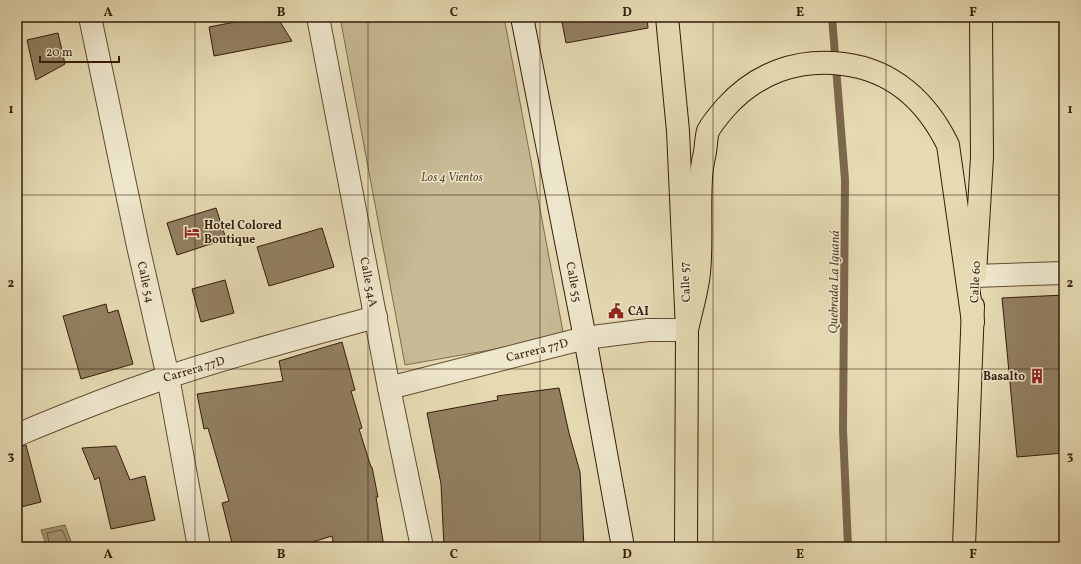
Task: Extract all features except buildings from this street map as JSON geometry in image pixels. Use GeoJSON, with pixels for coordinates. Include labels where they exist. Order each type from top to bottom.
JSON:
{"type":"FeatureCollection","features":[{"type":"Feature","properties":{"kind":"highway","name":"Calle 57"},"geometry":{"type":"LineString","coordinates":[[667,17],[678,131],[687,330],[686,547]]}},
{"type":"Feature","properties":{"kind":"highway","name":"Calle 60"},"geometry":{"type":"LineString","coordinates":[[964,547],[975,276],[982,171],[981,17]]}},
{"type":"Feature","properties":{"kind":"highway"},"geometry":{"type":"LineString","coordinates":[[687,330],[699,274],[701,177],[708,131],[734,98],[751,85],[769,74],[789,67],[810,63],[853,65],[873,71],[910,93],[925,108],[940,128],[948,145],[973,322]]}},
{"type":"Feature","properties":{"kind":"street","name":"Calle 54"},"geometry":{"type":"LineString","coordinates":[[90,17],[138,246],[168,377],[200,547]]}},
{"type":"Feature","properties":{"kind":"street","name":"Calle 54A"},"geometry":{"type":"LineString","coordinates":[[318,17],[422,547]]}},
{"type":"Feature","properties":{"kind":"street","name":"Calle 55"},"geometry":{"type":"LineString","coordinates":[[522,17],[585,338],[623,547]]}},
{"type":"Feature","properties":{"kind":"street"},"geometry":{"type":"LineString","coordinates":[[975,276],[1064,273]]}},
{"type":"Feature","properties":{"kind":"street","name":"Carrera 77D"},"geometry":{"type":"LineString","coordinates":[[17,435],[168,377],[278,344],[376,317]]}},
{"type":"Feature","properties":{"kind":"street","name":"Carrera 77D"},"geometry":{"type":"LineString","coordinates":[[390,388],[585,338],[648,330],[687,330]]}},
{"type":"Feature","properties":{"kind":"green space","name":"Los 4 Vientos"},"geometry":{"type":"Polygon","coordinates":[[[340,17],[504,17],[564,337],[405,365],[340,17]]]}},
{"type":"Feature","properties":{"kind":"water"},"geometry":{"type":"Polygon","coordinates":[[[65,525],[73,547],[47,547],[41,530],[65,525]]]}},
{"type":"Feature","properties":{"kind":"waterway","name":"Quebrada La Iguaná"},"geometry":{"type":"LineString","coordinates":[[832,17],[845,180],[843,430],[848,547]]}},
{"type":"Feature","properties":{"kind":"place","name":"Hotel Colored Boutique"},"geometry":{"type":"Point","coordinates":[192,232]}},
{"type":"Feature","properties":{"kind":"place","name":"CAI"},"geometry":{"type":"Point","coordinates":[616,311]}},
{"type":"Feature","properties":{"kind":"place","name":"Basalto"},"geometry":{"type":"Point","coordinates":[1037,376]}}]}
